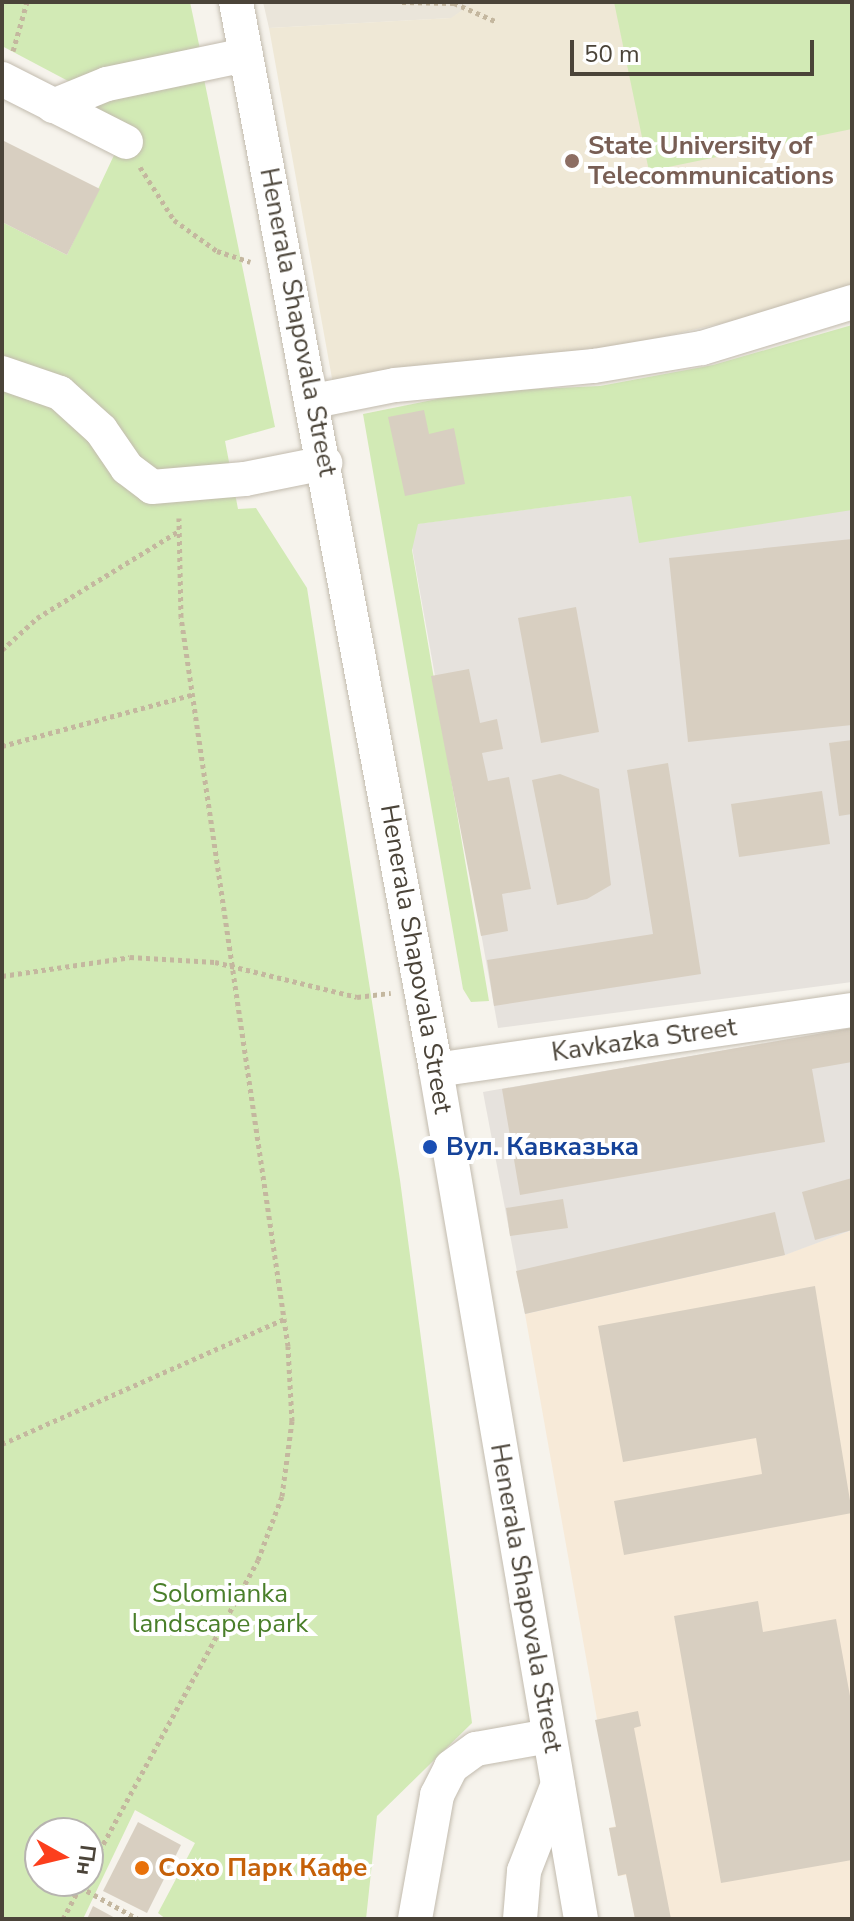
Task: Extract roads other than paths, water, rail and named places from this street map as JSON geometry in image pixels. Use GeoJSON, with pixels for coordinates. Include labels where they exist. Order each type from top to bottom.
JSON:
{"type":"FeatureCollection","features":[{"type":"Feature","properties":{"kind":"street","name":"Henerala Shapovala Street"},"geometry":{"type":"LineString","coordinates":[[236,2],[314,401],[436,1070],[581,1919]]}},
{"type":"Feature","properties":{"kind":"street"},"geometry":{"type":"LineString","coordinates":[[53,106],[107,84],[246,55]]}},
{"type":"Feature","properties":{"kind":"street"},"geometry":{"type":"LineString","coordinates":[[7,81],[126,142]]}},
{"type":"Feature","properties":{"kind":"street"},"geometry":{"type":"LineString","coordinates":[[314,401],[395,385],[594,366],[702,348],[852,302]]}},
{"type":"Feature","properties":{"kind":"street"},"geometry":{"type":"LineString","coordinates":[[2,373],[60,393],[101,430],[127,468],[152,487],[245,479],[325,463]]}},
{"type":"Feature","properties":{"kind":"street","name":"Kavkazka Street"},"geometry":{"type":"LineString","coordinates":[[436,1070],[852,1010]]}},
{"type":"Feature","properties":{"kind":"street"},"geometry":{"type":"LineString","coordinates":[[415,1919],[437,1795],[451,1767],[476,1749],[549,1736]]}},
{"type":"Feature","properties":{"kind":"street"},"geometry":{"type":"LineString","coordinates":[[520,1919],[524,1871],[559,1783]]}},
{"type":"Feature","properties":{"kind":"place","name":"State University of Telecommunications"},"geometry":{"type":"Point","coordinates":[572,161]}},
{"type":"Feature","properties":{"kind":"place","name":"Вул. Кавказька"},"geometry":{"type":"Point","coordinates":[430,1147]}},
{"type":"Feature","properties":{"kind":"place","name":"Сохо Парк Кафе"},"geometry":{"type":"Point","coordinates":[142,1868]}},
{"type":"Feature","properties":{"kind":"park label","name":"Solomianka landscape park"},"geometry":{"type":"Point","coordinates":[220,1609]}}]}
